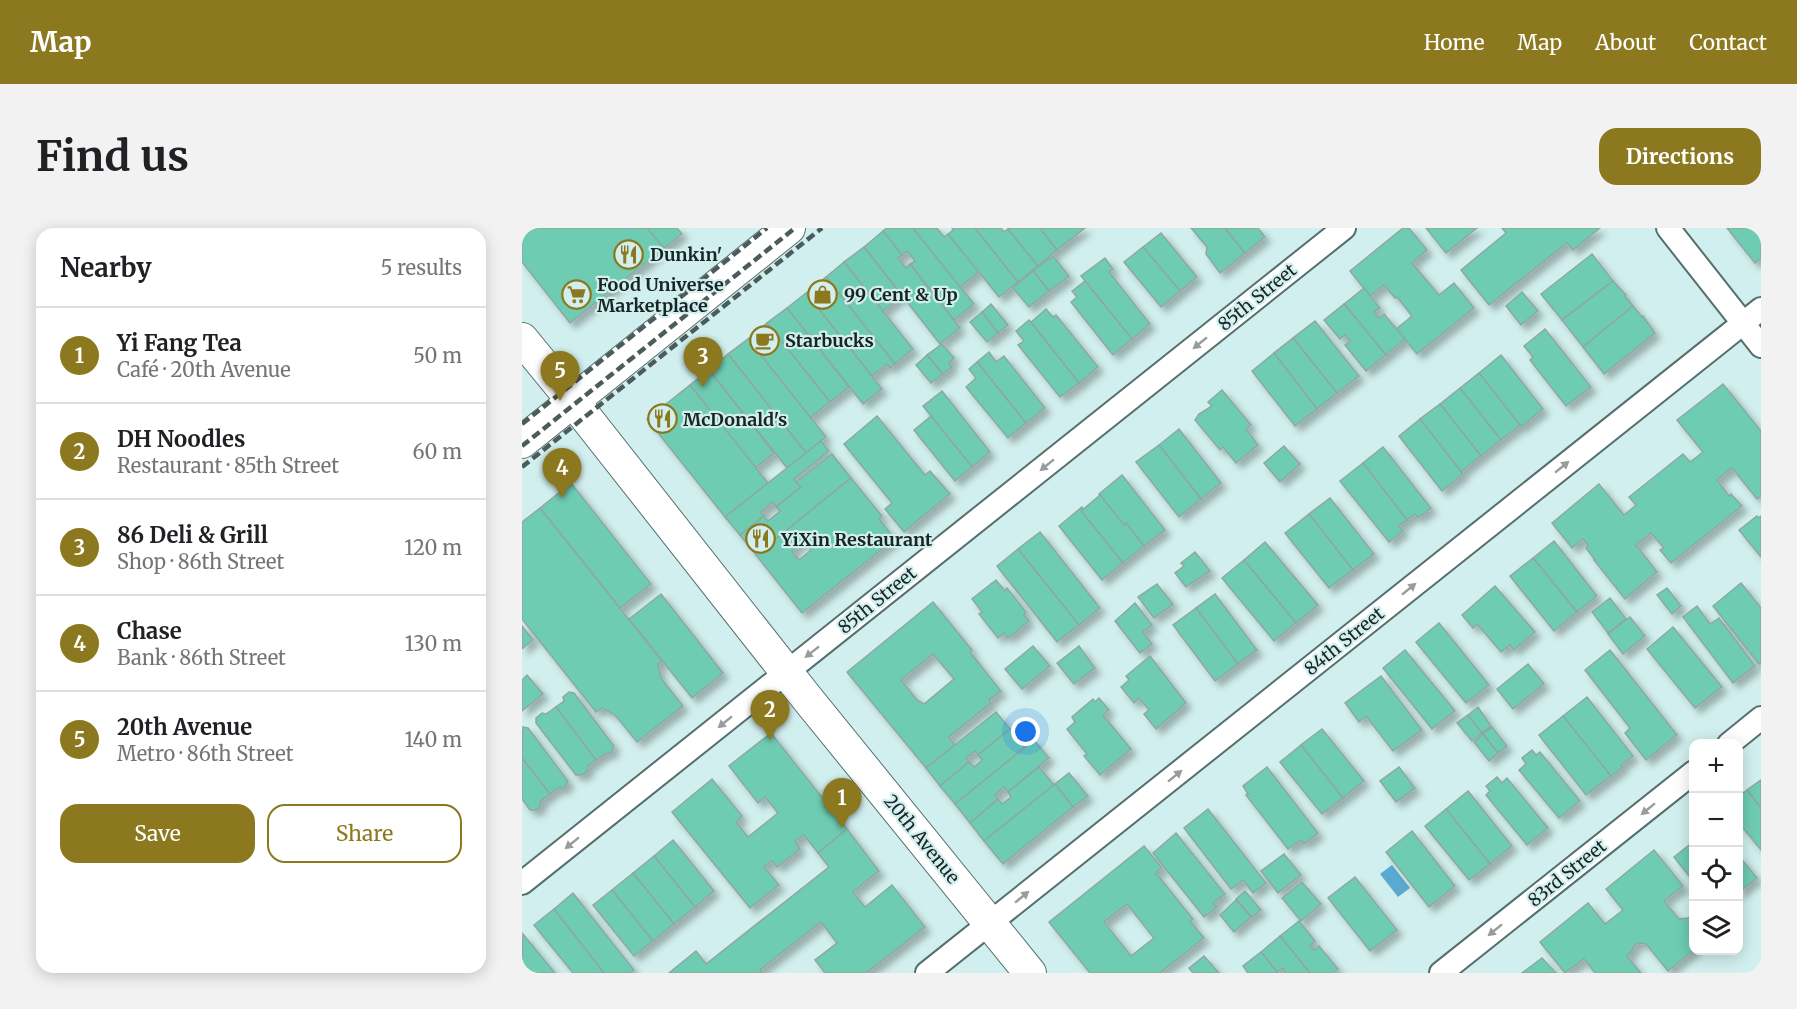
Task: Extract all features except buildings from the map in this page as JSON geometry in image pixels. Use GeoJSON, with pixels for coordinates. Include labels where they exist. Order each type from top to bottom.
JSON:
{"type":"FeatureCollection","features":[{"type":"Feature","properties":{"kind":"street"},"geometry":{"type":"LineString","coordinates":[[522,442],[789,228]]}},
{"type":"Feature","properties":{"kind":"street","name":"85th Street"},"geometry":{"type":"LineString","coordinates":[[522,883],[1344,228]]}},
{"type":"Feature","properties":{"kind":"street"},"geometry":{"type":"LineString","coordinates":[[1668,228],[1761,346]]}},
{"type":"Feature","properties":{"kind":"street","name":"84th Street"},"geometry":{"type":"LineString","coordinates":[[927,973],[1761,309]]}},
{"type":"Feature","properties":{"kind":"street","name":"20th Avenue"},"geometry":{"type":"LineString","coordinates":[[522,339],[1030,973]]}},
{"type":"Feature","properties":{"kind":"street"},"geometry":{"type":"LineString","coordinates":[[1735,739],[1761,718]]}},
{"type":"Feature","properties":{"kind":"street","name":"83rd Street"},"geometry":{"type":"LineString","coordinates":[[1442,973],[1689,776]]}},
{"type":"Feature","properties":{"kind":"water"},"geometry":{"type":"Polygon","coordinates":[[[1392,865],[1410,888],[1398,897],[1380,874],[1392,865]]]}},
{"type":"Feature","properties":{"kind":"railway"},"geometry":{"type":"LineString","coordinates":[[522,424],[767,228]]}},
{"type":"Feature","properties":{"kind":"railway"},"geometry":{"type":"LineString","coordinates":[[522,446],[795,228]]}},
{"type":"Feature","properties":{"kind":"railway"},"geometry":{"type":"LineString","coordinates":[[522,467],[822,228]]}},
{"type":"Feature","properties":{"kind":"place","name":"Dunkin'"},"geometry":{"type":"Point","coordinates":[629,254]}},
{"type":"Feature","properties":{"kind":"place","name":"Food Universe Marketplace"},"geometry":{"type":"Point","coordinates":[576,294]}},
{"type":"Feature","properties":{"kind":"place","name":"99 Cent & Up"},"geometry":{"type":"Point","coordinates":[823,294]}},
{"type":"Feature","properties":{"kind":"place","name":"Starbucks"},"geometry":{"type":"Point","coordinates":[764,340]}},
{"type":"Feature","properties":{"kind":"place","name":"86 Deli & Grill"},"geometry":{"type":"Point","coordinates":[703,387]}},
{"type":"Feature","properties":{"kind":"place","name":"20th Avenue"},"geometry":{"type":"Point","coordinates":[560,401]}},
{"type":"Feature","properties":{"kind":"place","name":"McDonald's"},"geometry":{"type":"Point","coordinates":[662,419]}},
{"type":"Feature","properties":{"kind":"place","name":"Chase"},"geometry":{"type":"Point","coordinates":[562,498]}},
{"type":"Feature","properties":{"kind":"place","name":"YiXin Restaurant"},"geometry":{"type":"Point","coordinates":[760,539]}},
{"type":"Feature","properties":{"kind":"place","name":"DH Noodles"},"geometry":{"type":"Point","coordinates":[770,740]}},
{"type":"Feature","properties":{"kind":"place","name":"Yi Fang Tea"},"geometry":{"type":"Point","coordinates":[842,828]}}]}
